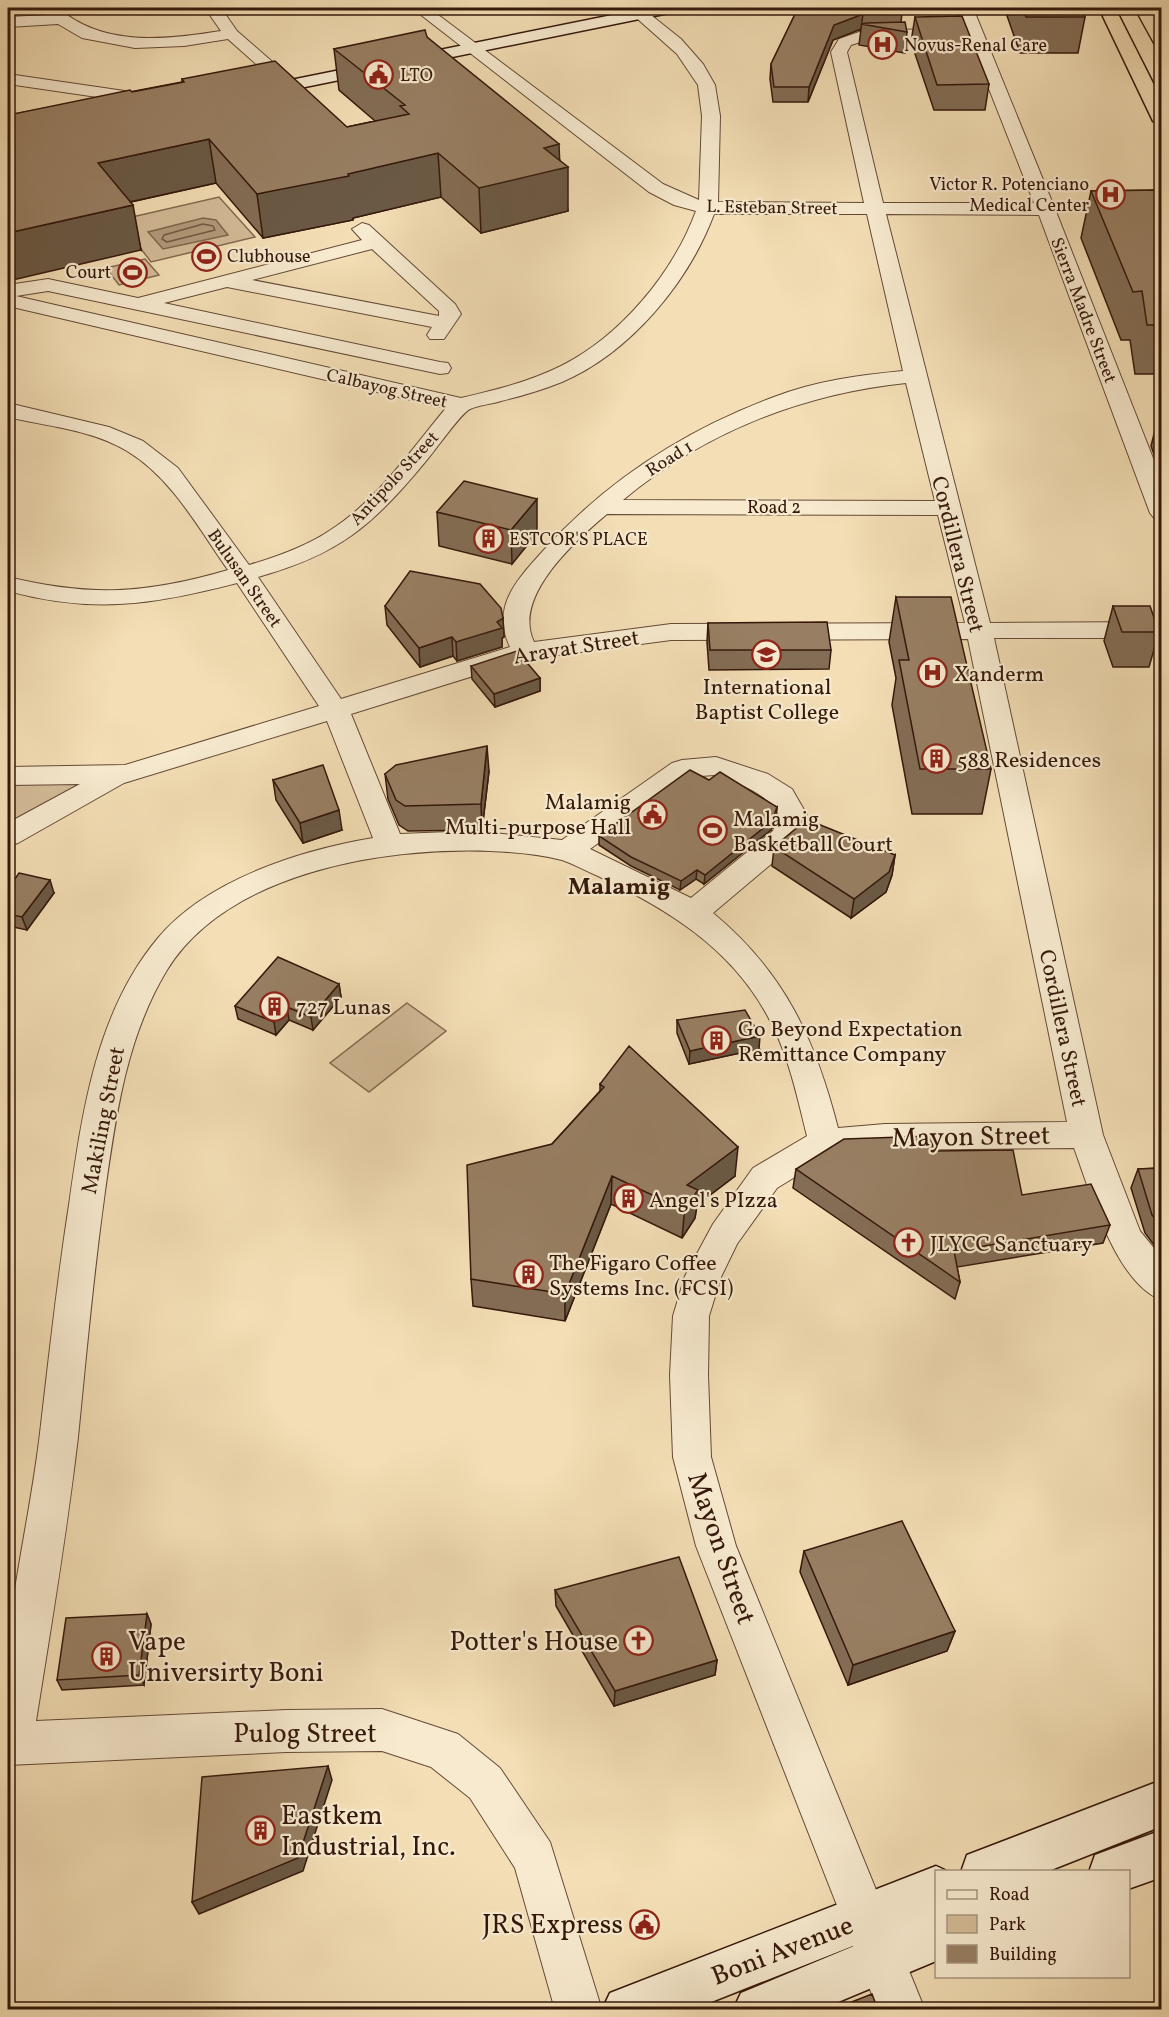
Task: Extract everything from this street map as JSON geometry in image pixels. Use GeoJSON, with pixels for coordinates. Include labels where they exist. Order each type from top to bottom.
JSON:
{"type":"FeatureCollection","features":[{"type":"Feature","properties":{"kind":"highway"},"geometry":{"type":"LineString","coordinates":[[1107,8],[1161,121]]}},
{"type":"Feature","properties":{"kind":"main road"},"geometry":{"type":"LineString","coordinates":[[234,96],[471,48],[635,10],[669,8]]}},
{"type":"Feature","properties":{"kind":"main road"},"geometry":{"type":"LineString","coordinates":[[131,117],[166,107]]}},
{"type":"Feature","properties":{"kind":"main road"},"geometry":{"type":"LineString","coordinates":[[989,1870],[1161,1803]]}},
{"type":"Feature","properties":{"kind":"main road"},"geometry":{"type":"LineString","coordinates":[[1117,1870],[1161,1853]]}},
{"type":"Feature","properties":{"kind":"main road","name":"Boni Avenue"},"geometry":{"type":"LineString","coordinates":[[758,2010],[873,1937],[935,1891]]}},
{"type":"Feature","properties":{"kind":"main road","name":"Boni Avenue"},"geometry":{"type":"LineString","coordinates":[[627,2010],[873,1937],[935,1936]]}},
{"type":"Feature","properties":{"kind":"street"},"geometry":{"type":"LineString","coordinates":[[213,8],[231,34],[290,85]]}},
{"type":"Feature","properties":{"kind":"street","name":"L. Esteban Street"},"geometry":{"type":"LineString","coordinates":[[420,8],[656,188],[667,195],[707,208],[1046,209]]}},
{"type":"Feature","properties":{"kind":"street","name":"Sierra Madre Street"},"geometry":{"type":"LineString","coordinates":[[965,8],[973,33],[1046,209],[1161,513]]}},
{"type":"Feature","properties":{"kind":"street","name":"Calbayog Street"},"geometry":{"type":"LineString","coordinates":[[8,300],[460,405],[511,392],[561,375],[585,361],[614,339],[654,299],[690,245],[707,208],[711,178],[711,105],[705,80],[683,48],[635,10]]}},
{"type":"Feature","properties":{"kind":"street"},"geometry":{"type":"LineString","coordinates":[[8,22],[54,13],[91,34],[141,43],[183,42],[231,34]]}},
{"type":"Feature","properties":{"kind":"street","name":"Cordillera Street"},"geometry":{"type":"LineString","coordinates":[[973,33],[862,36],[845,42],[839,52],[915,376],[979,630],[1086,1135],[1125,1239],[1161,1285]]}},
{"type":"Feature","properties":{"kind":"street"},"geometry":{"type":"LineString","coordinates":[[8,79],[166,107]]}},
{"type":"Feature","properties":{"kind":"street"},"geometry":{"type":"LineString","coordinates":[[138,304],[303,261],[369,235],[452,314],[413,363]]}},
{"type":"Feature","properties":{"kind":"street"},"geometry":{"type":"LineString","coordinates":[[303,261],[349,305]]}},
{"type":"Feature","properties":{"kind":"street"},"geometry":{"type":"LineString","coordinates":[[228,281],[446,324]]}},
{"type":"Feature","properties":{"kind":"street"},"geometry":{"type":"LineString","coordinates":[[8,291],[48,285],[440,368]]}},
{"type":"Feature","properties":{"kind":"street","name":"Road 1"},"geometry":{"type":"LineString","coordinates":[[525,651],[515,626],[518,605],[531,581],[552,555],[600,507],[677,452],[750,413],[787,399],[835,387],[915,376]]}},
{"type":"Feature","properties":{"kind":"street","name":"Antipolo Street"},"geometry":{"type":"LineString","coordinates":[[8,584],[58,598],[129,598],[243,574],[309,552],[338,536],[368,512],[460,405]]}},
{"type":"Feature","properties":{"kind":"street","name":"Bulusan Street"},"geometry":{"type":"LineString","coordinates":[[8,410],[101,432],[135,446],[170,473],[243,574],[336,711],[390,846]]}},
{"type":"Feature","properties":{"kind":"street","name":"Road 2"},"geometry":{"type":"LineString","coordinates":[[600,507],[948,508]]}},
{"type":"Feature","properties":{"kind":"street","name":"Arayat Street"},"geometry":{"type":"LineString","coordinates":[[8,776],[126,774],[525,651],[671,632],[1161,630]]}},
{"type":"Feature","properties":{"kind":"street"},"geometry":{"type":"LineString","coordinates":[[567,851],[682,769],[716,766],[758,781],[782,796],[793,815],[786,836],[693,913]]}},
{"type":"Feature","properties":{"kind":"street"},"geometry":{"type":"LineString","coordinates":[[8,836],[52,810],[126,774]]}},
{"type":"Feature","properties":{"kind":"street","name":"Makiling Street"},"geometry":{"type":"LineString","coordinates":[[9,1744],[54,1485],[84,1216],[109,1066],[125,1019],[164,951],[199,918],[230,896],[301,865],[344,852],[390,846],[471,842],[523,844],[567,851],[640,884],[693,913],[746,963],[782,1011],[798,1046],[825,1142]]}},
{"type":"Feature","properties":{"kind":"street","name":"Mayon Street"},"geometry":{"type":"LineString","coordinates":[[902,2010],[716,1546],[692,1457],[689,1375],[690,1316],[703,1276],[725,1234],[765,1178],[825,1142],[885,1137],[1086,1135]]}},
{"type":"Feature","properties":{"kind":"street","name":"Pulog Street"},"geometry":{"type":"LineString","coordinates":[[9,1744],[286,1731],[382,1730],[443,1749],[485,1783],[534,1858],[579,2010]]}},
{"type":"Feature","properties":{"kind":"green space"},"geometry":{"type":"Polygon","coordinates":[[[219,197],[255,237],[151,262],[119,220],[219,197]]]}},
{"type":"Feature","properties":{"kind":"green space","name":"Court"},"geometry":{"type":"Polygon","coordinates":[[[145,259],[159,275],[119,285],[106,268],[145,259]]]}},
{"type":"Feature","properties":{"kind":"green space"},"geometry":{"type":"Polygon","coordinates":[[[8,782],[93,782],[8,827],[8,782]]]}},
{"type":"Feature","properties":{"kind":"green space"},"geometry":{"type":"Polygon","coordinates":[[[407,1003],[446,1031],[369,1092],[330,1063],[407,1003]]]}},
{"type":"Feature","properties":{"kind":"water"},"geometry":{"type":"Polygon","coordinates":[[[203,218],[216,220],[228,235],[163,249],[148,232],[203,218]]]}},
{"type":"Feature","properties":{"kind":"building"},"geometry":{"type":"Polygon","coordinates":[[[798,8],[901,8],[902,13],[863,14],[834,25],[809,87],[774,87],[771,64],[798,8]]]}},
{"type":"Feature","properties":{"kind":"building"},"geometry":{"type":"Polygon","coordinates":[[[1022,8],[1081,8],[1085,17],[1026,17],[1022,8]]]}},
{"type":"Feature","properties":{"kind":"building"},"geometry":{"type":"Polygon","coordinates":[[[962,16],[989,84],[937,85],[915,17],[962,16]]]}},
{"type":"Feature","properties":{"kind":"building"},"geometry":{"type":"Polygon","coordinates":[[[905,22],[907,32],[861,24],[867,23],[905,22]]]}},
{"type":"Feature","properties":{"kind":"building"},"geometry":{"type":"Polygon","coordinates":[[[425,30],[427,37],[559,144],[544,148],[568,167],[479,188],[438,153],[348,174],[349,176],[257,194],[209,139],[98,163],[133,205],[8,233],[8,113],[9,115],[130,90],[132,92],[184,82],[182,79],[275,61],[347,127],[409,114],[400,106],[405,105],[334,49],[425,30]]]}},
{"type":"Feature","properties":{"kind":"building"},"geometry":{"type":"Polygon","coordinates":[[[1161,190],[1161,325],[1147,325],[1142,291],[1133,292],[1091,191],[1161,190]]]}},
{"type":"Feature","properties":{"kind":"building"},"geometry":{"type":"Polygon","coordinates":[[[464,481],[537,499],[511,530],[437,512],[464,481]]]}},
{"type":"Feature","properties":{"kind":"building"},"geometry":{"type":"Polygon","coordinates":[[[410,571],[480,584],[501,608],[503,618],[497,622],[502,628],[456,642],[452,637],[419,648],[385,606],[410,571]]]}},
{"type":"Feature","properties":{"kind":"building"},"geometry":{"type":"Polygon","coordinates":[[[896,597],[951,597],[991,769],[920,769],[899,660],[909,660],[896,597]]]}},
{"type":"Feature","properties":{"kind":"building"},"geometry":{"type":"Polygon","coordinates":[[[1113,606],[1150,606],[1159,632],[1122,632],[1113,606]]]}},
{"type":"Feature","properties":{"kind":"building"},"geometry":{"type":"Polygon","coordinates":[[[827,622],[831,650],[710,650],[708,623],[827,622]]]}},
{"type":"Feature","properties":{"kind":"building"},"geometry":{"type":"Polygon","coordinates":[[[517,651],[540,678],[494,694],[471,666],[517,651]]]}},
{"type":"Feature","properties":{"kind":"building"},"geometry":{"type":"Polygon","coordinates":[[[487,746],[481,804],[405,806],[396,800],[385,774],[396,765],[487,746]]]}},
{"type":"Feature","properties":{"kind":"building"},"geometry":{"type":"Polygon","coordinates":[[[323,765],[339,810],[300,823],[273,780],[323,765]]]}},
{"type":"Feature","properties":{"kind":"building","name":"Malamig Basketball Court"},"geometry":{"type":"Polygon","coordinates":[[[690,770],[709,780],[720,772],[777,807],[772,821],[705,875],[697,870],[681,881],[631,857],[599,836],[690,770]]]}},
{"type":"Feature","properties":{"kind":"building"},"geometry":{"type":"Polygon","coordinates":[[[803,818],[895,855],[889,872],[854,899],[774,847],[800,825],[803,818]]]}},
{"type":"Feature","properties":{"kind":"building"},"geometry":{"type":"Polygon","coordinates":[[[19,873],[50,880],[22,917],[8,914],[8,889],[19,873]]]}},
{"type":"Feature","properties":{"kind":"building"},"geometry":{"type":"Polygon","coordinates":[[[278,957],[339,984],[311,1017],[287,1007],[274,1022],[235,1006],[278,957]]]}},
{"type":"Feature","properties":{"kind":"building"},"geometry":{"type":"Polygon","coordinates":[[[745,1010],[760,1036],[690,1051],[677,1020],[745,1010]]]}},
{"type":"Feature","properties":{"kind":"building"},"geometry":{"type":"Polygon","coordinates":[[[629,1046],[738,1147],[687,1185],[698,1190],[684,1210],[612,1176],[565,1294],[471,1279],[467,1165],[552,1144],[604,1087],[600,1084],[629,1046]]]}},
{"type":"Feature","properties":{"kind":"building"},"geometry":{"type":"Polygon","coordinates":[[[931,1136],[934,1151],[1013,1150],[1022,1195],[1091,1184],[1110,1225],[954,1251],[960,1282],[796,1169],[844,1139],[931,1136]]]}},
{"type":"Feature","properties":{"kind":"building"},"geometry":{"type":"Polygon","coordinates":[[[1161,1168],[1161,1226],[1152,1215],[1138,1169],[1161,1168]]]}},
{"type":"Feature","properties":{"kind":"building"},"geometry":{"type":"Polygon","coordinates":[[[902,1521],[955,1631],[853,1665],[804,1551],[902,1521]]]}},
{"type":"Feature","properties":{"kind":"building","name":"Potter's House"},"geometry":{"type":"Polygon","coordinates":[[[679,1557],[717,1660],[615,1691],[555,1590],[679,1557]]]}},
{"type":"Feature","properties":{"kind":"building","name":"Vape Universirty Boni"},"geometry":{"type":"Polygon","coordinates":[[[147,1614],[139,1675],[57,1680],[66,1618],[147,1614]]]}},
{"type":"Feature","properties":{"kind":"building","name":"Eastkem Industrial, Inc."},"geometry":{"type":"Polygon","coordinates":[[[328,1766],[298,1858],[192,1902],[202,1777],[328,1766]]]}},
{"type":"Feature","properties":{"kind":"building"},"geometry":{"type":"Polygon","coordinates":[[[872,1994],[878,2010],[831,2010],[872,1994]]]}},
{"type":"Feature","properties":{"kind":"tram line"},"geometry":{"type":"LineString","coordinates":[[1134,8],[1162,59]]}},
{"type":"Feature","properties":{"kind":"place","name":"Novus-Renal Care"},"geometry":{"type":"Point","coordinates":[883,45]}},
{"type":"Feature","properties":{"kind":"place","name":"LTO"},"geometry":{"type":"Point","coordinates":[379,75]}},
{"type":"Feature","properties":{"kind":"place","name":"Victor R. Potenciano Medical Center"},"geometry":{"type":"Point","coordinates":[1110,194]}},
{"type":"Feature","properties":{"kind":"place","name":"Clubhouse"},"geometry":{"type":"Point","coordinates":[206,256]}},
{"type":"Feature","properties":{"kind":"place","name":"Court"},"geometry":{"type":"Point","coordinates":[132,272]}},
{"type":"Feature","properties":{"kind":"place","name":"ESTCOR'S PLACE"},"geometry":{"type":"Point","coordinates":[488,539]}},
{"type":"Feature","properties":{"kind":"place","name":"International Baptist College"},"geometry":{"type":"Point","coordinates":[767,654]}},
{"type":"Feature","properties":{"kind":"place","name":"Xanderm"},"geometry":{"type":"Point","coordinates":[933,673]}},
{"type":"Feature","properties":{"kind":"place","name":"588 Residences"},"geometry":{"type":"Point","coordinates":[936,759]}},
{"type":"Feature","properties":{"kind":"place","name":"Malamig Multi-purpose Hall"},"geometry":{"type":"Point","coordinates":[652,814]}},
{"type":"Feature","properties":{"kind":"place","name":"Malamig Basketball Court"},"geometry":{"type":"Point","coordinates":[712,831]}},
{"type":"Feature","properties":{"kind":"place","name":"727 Lunas"},"geometry":{"type":"Point","coordinates":[275,1006]}},
{"type":"Feature","properties":{"kind":"place","name":"Go Beyond Expectation Remittance Company"},"geometry":{"type":"Point","coordinates":[717,1041]}},
{"type":"Feature","properties":{"kind":"place","name":"Angel's PIzza"},"geometry":{"type":"Point","coordinates":[628,1199]}},
{"type":"Feature","properties":{"kind":"place","name":"JLYCC Sanctuary"},"geometry":{"type":"Point","coordinates":[909,1243]}},
{"type":"Feature","properties":{"kind":"place","name":"The Figaro Coffee Systems Inc. (FCSI)"},"geometry":{"type":"Point","coordinates":[528,1275]}},
{"type":"Feature","properties":{"kind":"place","name":"Potter's House"},"geometry":{"type":"Point","coordinates":[639,1641]}},
{"type":"Feature","properties":{"kind":"place","name":"Vape Universirty Boni"},"geometry":{"type":"Point","coordinates":[107,1657]}},
{"type":"Feature","properties":{"kind":"place","name":"Eastkem Industrial, Inc."},"geometry":{"type":"Point","coordinates":[260,1831]}},
{"type":"Feature","properties":{"kind":"place","name":"JRS Express"},"geometry":{"type":"Point","coordinates":[644,1924]}},
{"type":"Feature","properties":{"kind":"district","name":"Malamig"},"geometry":{"type":"Point","coordinates":[619,886]}}]}
